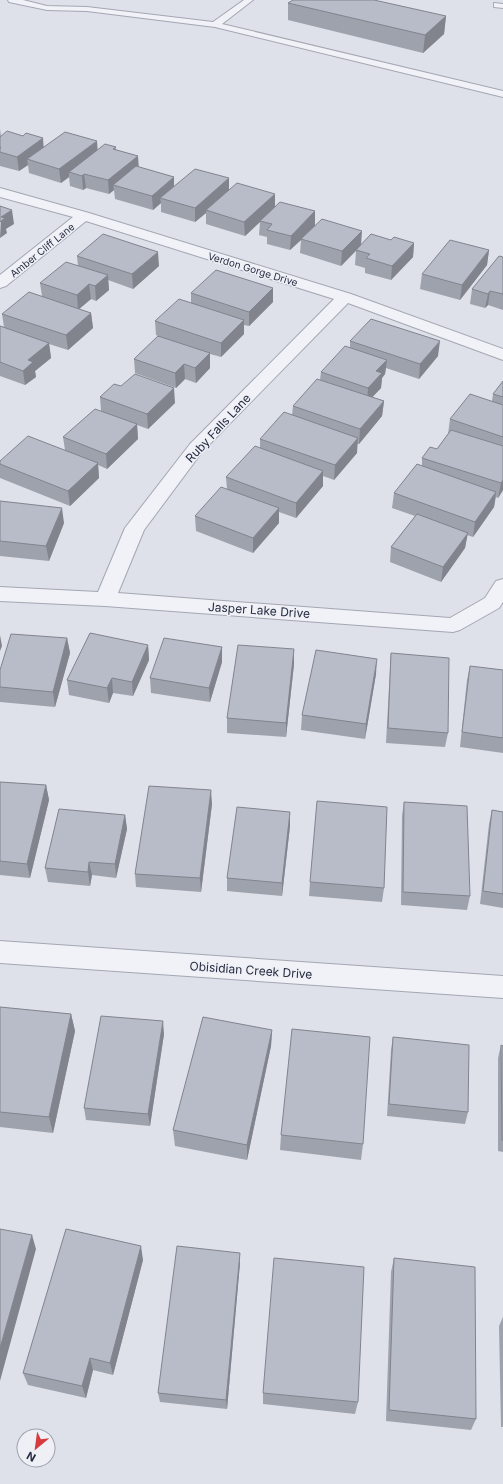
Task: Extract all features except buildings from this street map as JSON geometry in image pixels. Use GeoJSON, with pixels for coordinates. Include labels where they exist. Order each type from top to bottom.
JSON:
{"type":"FeatureCollection","features":[{"type":"Feature","properties":{"kind":"street","name":"Verdon Gorge Drive"},"geometry":{"type":"LineString","coordinates":[[0,192],[84,216],[345,297],[503,355]]}},
{"type":"Feature","properties":{"kind":"street","name":"Amber Cliff Lane"},"geometry":{"type":"LineString","coordinates":[[0,283],[84,216]]}},
{"type":"Feature","properties":{"kind":"street","name":"Ruby Falls Lane"},"geometry":{"type":"LineString","coordinates":[[106,599],[135,528],[196,448],[345,297]]}},
{"type":"Feature","properties":{"kind":"street","name":"Jasper Lake Drive"},"geometry":{"type":"LineString","coordinates":[[0,594],[106,599],[453,625],[492,603],[503,586]]}},
{"type":"Feature","properties":{"kind":"street","name":"Obisidian Creek Drive"},"geometry":{"type":"LineString","coordinates":[[0,952],[503,987]]}},
{"type":"Feature","properties":{"kind":"lane"},"geometry":{"type":"LineString","coordinates":[[12,0],[47,8],[87,9],[215,25],[503,94]]}},
{"type":"Feature","properties":{"kind":"lane"},"geometry":{"type":"LineString","coordinates":[[59,0],[87,9]]}},
{"type":"Feature","properties":{"kind":"lane"},"geometry":{"type":"LineString","coordinates":[[215,25],[249,0]]}}]}
